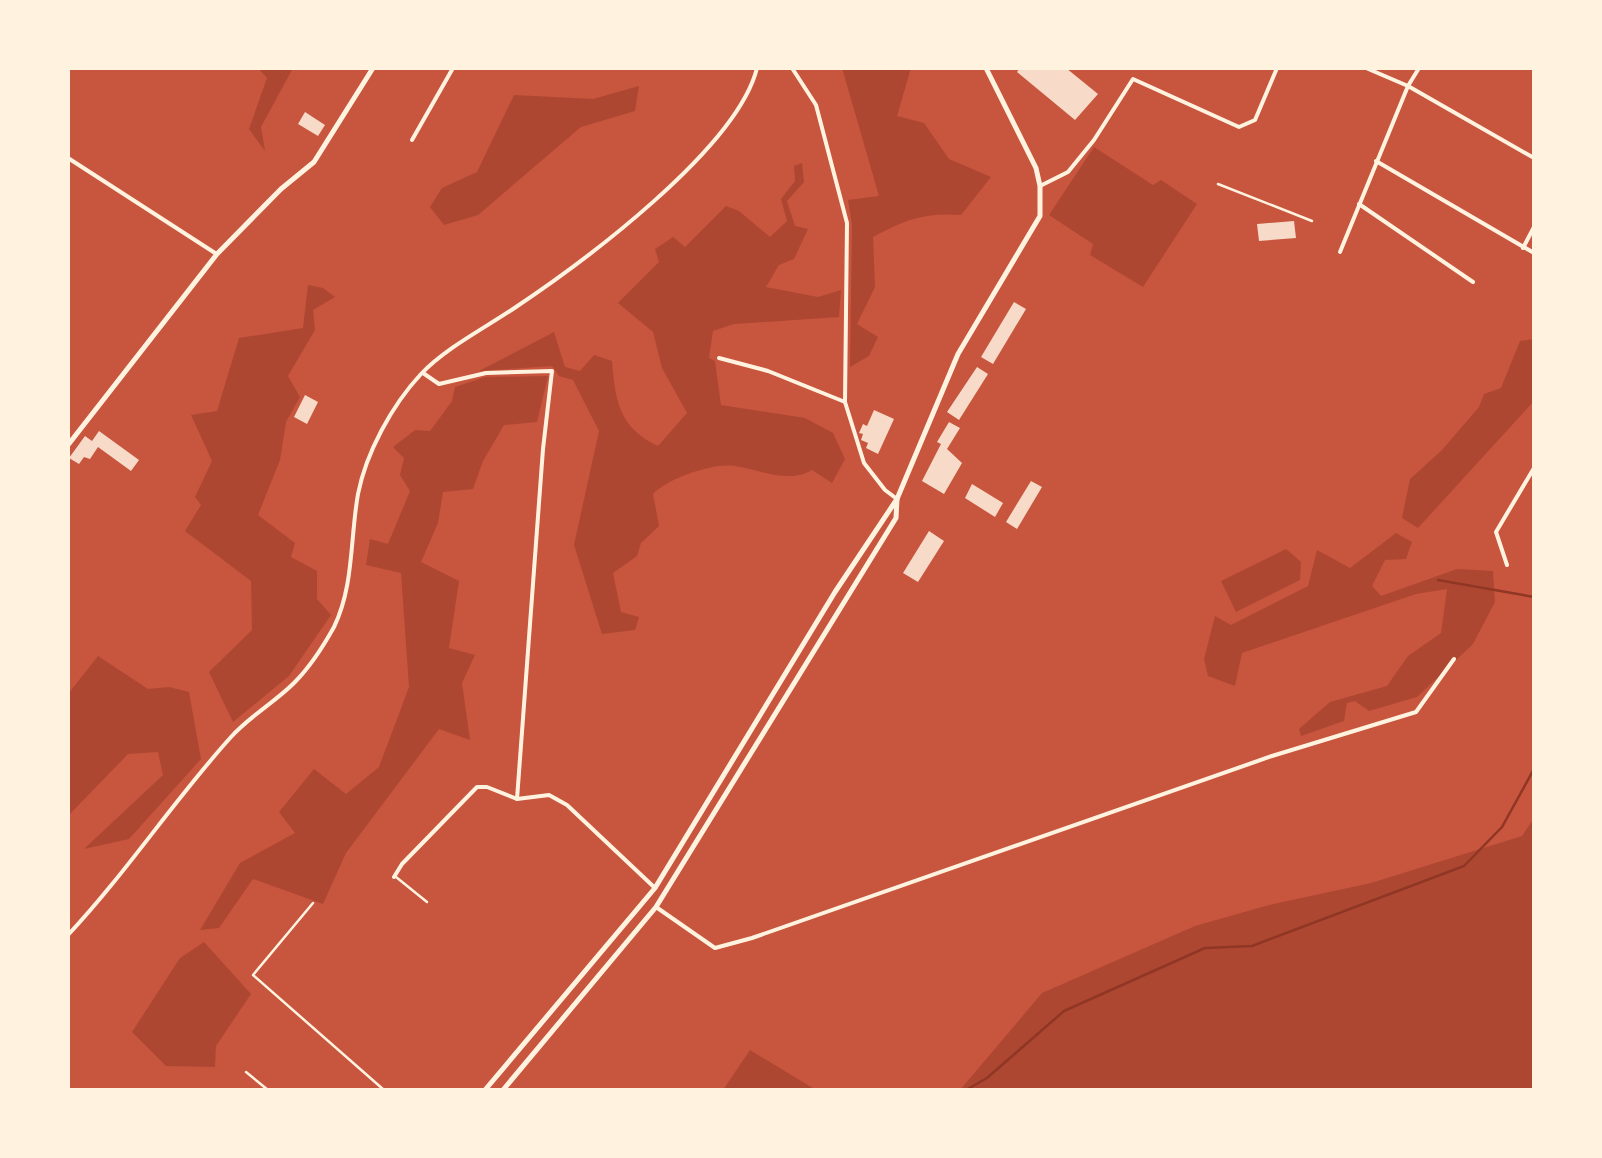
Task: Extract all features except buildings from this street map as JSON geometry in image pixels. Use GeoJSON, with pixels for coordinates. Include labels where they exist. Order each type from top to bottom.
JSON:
{"type":"FeatureCollection","features":[{"type":"Feature","properties":{"kind":"main road"},"geometry":{"type":"LineString","coordinates":[[68,445],[217,254],[281,189],[314,162],[374,68]]}},
{"type":"Feature","properties":{"kind":"main road"},"geometry":{"type":"LineString","coordinates":[[485,1090],[655,888],[834,592],[897,499],[958,354],[1040,216],[1036,168],[986,68]]}},
{"type":"Feature","properties":{"kind":"main road"},"geometry":{"type":"LineString","coordinates":[[503,1090],[656,906],[896,518],[897,499]]}},
{"type":"Feature","properties":{"kind":"main road"},"geometry":{"type":"LineString","coordinates":[[748,740],[758,746]]}},
{"type":"Feature","properties":{"kind":"main road"},"geometry":{"type":"LineString","coordinates":[[646,898],[656,906]]}},
{"type":"Feature","properties":{"kind":"street"},"geometry":{"type":"LineString","coordinates":[[412,140],[453,68]]}},
{"type":"Feature","properties":{"kind":"street"},"geometry":{"type":"LineString","coordinates":[[68,935],[109,891],[233,734],[297,680],[331,632],[344,606],[359,491],[377,443],[422,372],[581,262],[631,221],[706,148],[749,90],[757,68]]}},
{"type":"Feature","properties":{"kind":"street"},"geometry":{"type":"LineString","coordinates":[[792,68],[816,105],[848,223],[845,402],[864,463],[897,499]]}},
{"type":"Feature","properties":{"kind":"street"},"geometry":{"type":"LineString","coordinates":[[1040,186],[1068,172],[1134,79],[1239,127],[1255,120],[1277,68]]}},
{"type":"Feature","properties":{"kind":"street"},"geometry":{"type":"LineString","coordinates":[[1366,68],[1408,86],[1534,158]]}},
{"type":"Feature","properties":{"kind":"street"},"geometry":{"type":"LineString","coordinates":[[1340,252],[1408,86],[1420,68]]}},
{"type":"Feature","properties":{"kind":"street"},"geometry":{"type":"LineString","coordinates":[[68,158],[217,254]]}},
{"type":"Feature","properties":{"kind":"street"},"geometry":{"type":"LineString","coordinates":[[1376,162],[1534,252]]}},
{"type":"Feature","properties":{"kind":"street"},"geometry":{"type":"LineString","coordinates":[[1218,184],[1312,221]]}},
{"type":"Feature","properties":{"kind":"street"},"geometry":{"type":"LineString","coordinates":[[1359,204],[1473,282]]}},
{"type":"Feature","properties":{"kind":"street"},"geometry":{"type":"LineString","coordinates":[[1523,248],[1534,227]]}},
{"type":"Feature","properties":{"kind":"street"},"geometry":{"type":"LineString","coordinates":[[718,358],[768,372],[845,402]]}},
{"type":"Feature","properties":{"kind":"street"},"geometry":{"type":"LineString","coordinates":[[422,372],[438,384],[486,373],[552,371],[517,799]]}},
{"type":"Feature","properties":{"kind":"street"},"geometry":{"type":"LineString","coordinates":[[1507,565],[1496,532],[1534,468]]}},
{"type":"Feature","properties":{"kind":"street"},"geometry":{"type":"LineString","coordinates":[[656,906],[715,948],[752,938],[1272,756],[1416,712],[1454,658]]}},
{"type":"Feature","properties":{"kind":"street"},"geometry":{"type":"LineString","coordinates":[[427,902],[394,877],[477,787],[517,799],[549,795],[567,805],[655,888]]}},
{"type":"Feature","properties":{"kind":"street"},"geometry":{"type":"LineString","coordinates":[[313,903],[252,975],[384,1090]]}},
{"type":"Feature","properties":{"kind":"street"},"geometry":{"type":"LineString","coordinates":[[246,1072],[268,1090]]}},
{"type":"Feature","properties":{"kind":"shaded area"},"geometry":{"type":"Polygon","coordinates":[[[258,68],[293,68],[261,127],[265,151],[249,129],[267,78],[258,68]]]}},
{"type":"Feature","properties":{"kind":"shaded area"},"geometry":{"type":"Polygon","coordinates":[[[842,68],[911,68],[897,116],[924,123],[949,159],[991,177],[961,215],[915,218],[873,237],[875,287],[857,324],[878,337],[869,356],[850,367],[852,225],[848,200],[879,196],[842,68]]]}},
{"type":"Feature","properties":{"kind":"shaded area"},"geometry":{"type":"Polygon","coordinates":[[[639,86],[635,111],[581,127],[478,215],[444,225],[430,207],[442,188],[477,172],[514,95],[593,99],[639,86]]]}},
{"type":"Feature","properties":{"kind":"shaded area"},"geometry":{"type":"Polygon","coordinates":[[[1094,147],[1153,185],[1161,180],[1197,204],[1143,287],[1090,255],[1093,244],[1049,215],[1094,147]]]}},
{"type":"Feature","properties":{"kind":"shaded area"},"geometry":{"type":"Polygon","coordinates":[[[802,163],[804,182],[787,201],[795,226],[808,229],[794,259],[779,265],[766,287],[818,297],[841,290],[839,317],[734,324],[713,331],[709,358],[715,361],[721,405],[805,418],[833,433],[845,459],[832,483],[812,470],[784,476],[726,466],[691,473],[660,488],[653,494],[659,526],[641,543],[637,556],[613,573],[621,612],[639,617],[635,630],[602,634],[574,545],[599,431],[573,380],[559,376],[552,366],[479,371],[554,332],[565,367],[580,371],[594,355],[612,361],[618,400],[627,421],[658,446],[687,413],[662,368],[653,332],[618,303],[659,262],[655,249],[673,237],[685,247],[726,206],[739,211],[770,237],[787,221],[781,199],[795,181],[794,166],[802,163]]]}},
{"type":"Feature","properties":{"kind":"shaded area"},"geometry":{"type":"Polygon","coordinates":[[[308,285],[323,288],[335,297],[313,310],[315,330],[288,376],[300,397],[286,422],[280,460],[258,515],[295,543],[291,557],[317,571],[317,599],[331,615],[289,676],[233,722],[209,672],[252,630],[251,581],[185,531],[201,505],[195,497],[212,461],[191,415],[217,411],[239,338],[303,328],[308,285]]]}},
{"type":"Feature","properties":{"kind":"shaded area"},"geometry":{"type":"Polygon","coordinates":[[[1534,339],[1534,401],[1418,528],[1402,518],[1410,479],[1442,450],[1479,407],[1484,394],[1501,388],[1520,341],[1534,339]]]}},
{"type":"Feature","properties":{"kind":"shaded area"},"geometry":{"type":"Polygon","coordinates":[[[548,376],[537,422],[504,425],[483,461],[473,489],[443,492],[438,523],[421,562],[459,581],[449,648],[475,655],[462,683],[470,740],[439,729],[346,853],[323,904],[253,879],[219,928],[200,930],[240,863],[295,833],[279,812],[314,769],[346,794],[379,767],[409,687],[401,573],[366,565],[370,539],[388,544],[410,491],[400,475],[404,458],[393,447],[415,430],[430,431],[452,401],[455,387],[485,377],[548,376]]]}},
{"type":"Feature","properties":{"kind":"shaded area"},"geometry":{"type":"Polygon","coordinates":[[[1396,533],[1412,542],[1406,559],[1385,560],[1372,586],[1381,596],[1457,569],[1493,571],[1495,602],[1473,644],[1417,697],[1369,711],[1355,701],[1347,703],[1344,721],[1301,736],[1299,729],[1330,702],[1387,686],[1408,656],[1441,633],[1447,589],[1416,594],[1242,653],[1235,686],[1208,676],[1204,659],[1215,616],[1231,625],[1308,586],[1317,550],[1350,568],[1396,533]]]}},
{"type":"Feature","properties":{"kind":"shaded area"},"geometry":{"type":"Polygon","coordinates":[[[1286,549],[1301,562],[1300,580],[1236,612],[1221,581],[1286,549]]]}},
{"type":"Feature","properties":{"kind":"shaded area"},"geometry":{"type":"Polygon","coordinates":[[[98,656],[148,689],[169,687],[189,692],[201,759],[129,839],[84,849],[163,775],[158,752],[128,754],[68,816],[68,694],[98,656]]]}},
{"type":"Feature","properties":{"kind":"shaded area"},"geometry":{"type":"Polygon","coordinates":[[[1534,818],[1534,1090],[960,1090],[1042,993],[1195,926],[1371,883],[1522,836],[1534,818]]]}},
{"type":"Feature","properties":{"kind":"shaded area"},"geometry":{"type":"Polygon","coordinates":[[[204,942],[251,994],[216,1046],[215,1067],[166,1066],[132,1032],[180,958],[204,942]]]}},
{"type":"Feature","properties":{"kind":"shaded area"},"geometry":{"type":"Polygon","coordinates":[[[750,1050],[816,1090],[723,1090],[750,1050]]]}},
{"type":"Feature","properties":{"kind":"waterway"},"geometry":{"type":"LineString","coordinates":[[1438,580],[1534,597]]}},
{"type":"Feature","properties":{"kind":"waterway"},"geometry":{"type":"LineString","coordinates":[[966,1090],[987,1078],[1064,1011],[1205,948],[1252,946],[1464,866],[1502,827],[1534,769]]}}]}
